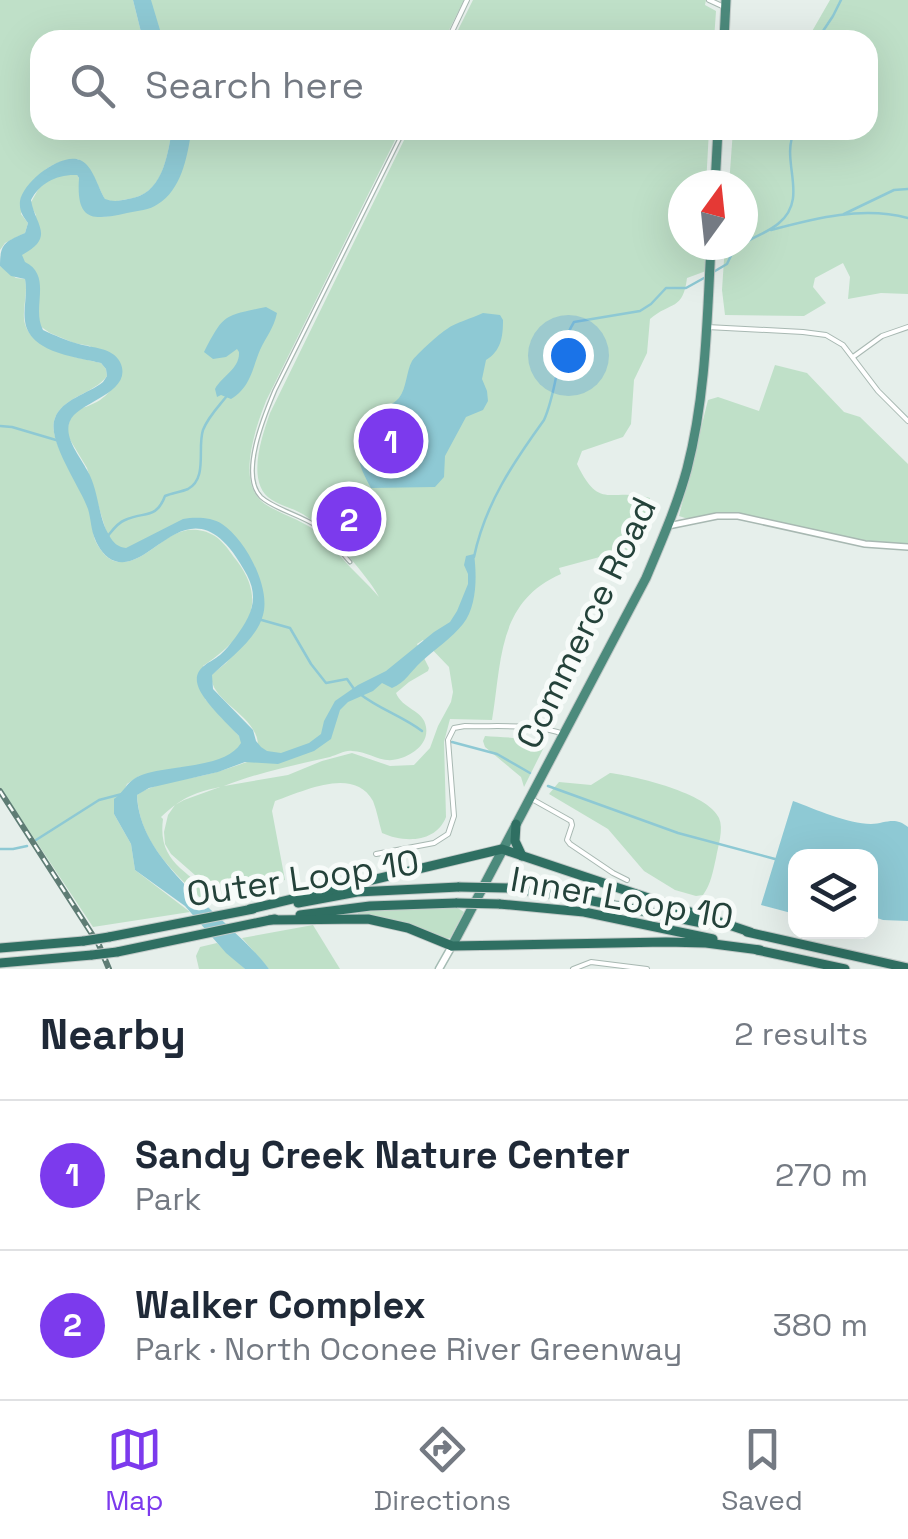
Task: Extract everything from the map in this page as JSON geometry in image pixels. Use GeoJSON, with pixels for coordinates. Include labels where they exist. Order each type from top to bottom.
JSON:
{"type":"FeatureCollection","features":[{"type":"Feature","properties":{"kind":"highway"},"geometry":{"type":"LineString","coordinates":[[725,30],[726,4]]}},
{"type":"Feature","properties":{"kind":"highway"},"geometry":{"type":"LineString","coordinates":[[716,170],[717,140]]}},
{"type":"Feature","properties":{"kind":"highway","name":"Commerce Road"},"geometry":{"type":"LineString","coordinates":[[452,946],[646,578],[668,526],[690,452],[700,398],[710,260]]}},
{"type":"Feature","properties":{"kind":"highway"},"geometry":{"type":"LineString","coordinates":[[516,824],[516,841],[522,856]]}},
{"type":"Feature","properties":{"kind":"highway"},"geometry":{"type":"LineString","coordinates":[[250,909],[502,849],[750,932]]}},
{"type":"Feature","properties":{"kind":"highway","name":"Outer Loop 10"},"geometry":{"type":"LineString","coordinates":[[0,948],[84,941],[357,892],[508,888],[628,906],[908,968]]}},
{"type":"Feature","properties":{"kind":"highway","name":"Inner Loop 10"},"geometry":{"type":"LineString","coordinates":[[0,963],[118,952],[270,920],[370,906],[457,903],[584,912],[760,950]]}},
{"type":"Feature","properties":{"kind":"highway"},"geometry":{"type":"LineString","coordinates":[[270,920],[368,919],[408,928],[452,946],[706,944],[760,950],[846,969]]}},
{"type":"Feature","properties":{"kind":"main road"},"geometry":{"type":"LineString","coordinates":[[439,969],[452,946]]}},
{"type":"Feature","properties":{"kind":"street"},"geometry":{"type":"LineString","coordinates":[[453,30],[467,0]]}},
{"type":"Feature","properties":{"kind":"street"},"geometry":{"type":"LineString","coordinates":[[709,0],[726,4]]}},
{"type":"Feature","properties":{"kind":"street"},"geometry":{"type":"LineString","coordinates":[[350,562],[317,526],[263,499],[254,486],[253,464],[275,390],[399,140]]}},
{"type":"Feature","properties":{"kind":"street"},"geometry":{"type":"LineString","coordinates":[[707,327],[818,333],[834,339],[908,420]]}},
{"type":"Feature","properties":{"kind":"street"},"geometry":{"type":"LineString","coordinates":[[853,357],[882,336],[908,327]]}},
{"type":"Feature","properties":{"kind":"street"},"geometry":{"type":"LineString","coordinates":[[668,526],[738,516],[865,544],[908,547]]}},
{"type":"Feature","properties":{"kind":"street"},"geometry":{"type":"LineString","coordinates":[[376,854],[434,843],[448,834],[454,816],[448,740],[454,728],[534,728],[563,734]]}},
{"type":"Feature","properties":{"kind":"street"},"geometry":{"type":"LineString","coordinates":[[530,798],[570,822],[570,844],[627,880]]}},
{"type":"Feature","properties":{"kind":"street"},"geometry":{"type":"LineString","coordinates":[[573,969],[591,962],[647,969]]}},
{"type":"Feature","properties":{"kind":"green space"},"geometry":{"type":"Polygon","coordinates":[[[0,0],[133,0],[140,30],[30,30],[30,140],[170,140],[161,174],[149,191],[139,196],[105,200],[93,175],[78,159],[54,164],[34,183],[21,214],[28,223],[25,233],[0,250],[0,0]]]}},
{"type":"Feature","properties":{"kind":"green space"},"geometry":{"type":"Polygon","coordinates":[[[146,0],[464,0],[449,30],[156,30],[146,0]]]}},
{"type":"Feature","properties":{"kind":"green space"},"geometry":{"type":"Polygon","coordinates":[[[473,0],[706,0],[705,5],[716,11],[715,30],[458,30],[473,0]]]}},
{"type":"Feature","properties":{"kind":"green space"},"geometry":{"type":"Polygon","coordinates":[[[830,0],[908,0],[908,294],[881,293],[848,299],[850,277],[843,263],[815,278],[813,287],[826,303],[804,316],[725,315],[724,260],[758,260],[758,170],[730,170],[732,140],[878,140],[878,30],[813,30],[830,0]]]}},
{"type":"Feature","properties":{"kind":"green space"},"geometry":{"type":"Polygon","coordinates":[[[183,140],[395,140],[266,401],[253,440],[249,469],[256,495],[265,504],[320,534],[379,597],[325,532],[303,514],[264,493],[257,472],[270,413],[404,140],[708,140],[707,170],[668,170],[668,260],[706,260],[706,271],[687,278],[679,301],[650,319],[647,353],[634,380],[631,424],[623,437],[582,451],[577,464],[592,488],[600,493],[650,498],[646,511],[654,510],[637,551],[559,568],[561,574],[525,600],[506,635],[492,720],[450,719],[444,742],[446,817],[441,826],[418,838],[391,836],[382,833],[373,801],[365,791],[341,783],[314,787],[275,801],[272,811],[285,880],[220,897],[171,854],[165,844],[168,815],[175,806],[161,817],[165,847],[178,866],[217,900],[206,903],[160,855],[144,827],[137,795],[258,758],[255,733],[216,691],[211,675],[254,631],[255,567],[239,542],[211,520],[191,519],[134,548],[113,554],[87,468],[66,433],[73,410],[100,400],[116,379],[90,346],[74,343],[40,326],[39,302],[16,250],[36,215],[30,204],[39,188],[59,171],[77,175],[94,214],[104,217],[143,209],[183,140]],[[423,640],[417,644],[428,671],[396,693],[426,727],[422,744],[409,755],[386,760],[347,751],[224,786],[288,775],[352,753],[390,766],[414,765],[430,748],[451,702],[449,667],[423,640]]]}},
{"type":"Feature","properties":{"kind":"green space"},"geometry":{"type":"Polygon","coordinates":[[[0,266],[16,278],[25,279],[24,318],[34,338],[67,355],[101,363],[106,369],[107,376],[101,382],[59,411],[53,427],[59,448],[89,500],[93,533],[101,551],[113,560],[131,561],[179,532],[203,531],[226,547],[247,577],[252,593],[252,607],[240,633],[203,666],[205,699],[249,752],[199,767],[139,776],[127,784],[114,814],[131,844],[135,870],[190,912],[93,927],[0,787],[0,266]]]}},
{"type":"Feature","properties":{"kind":"green space"},"geometry":{"type":"Polygon","coordinates":[[[775,365],[807,373],[844,412],[860,417],[908,464],[908,545],[850,539],[745,515],[688,519],[679,516],[708,400],[718,397],[759,411],[775,365]]]}},
{"type":"Feature","properties":{"kind":"green space"},"geometry":{"type":"Polygon","coordinates":[[[485,736],[524,739],[544,747],[524,787],[521,777],[485,747],[485,736]]]}},
{"type":"Feature","properties":{"kind":"green space"},"geometry":{"type":"Polygon","coordinates":[[[610,773],[670,787],[701,801],[719,818],[721,832],[703,895],[675,890],[644,871],[608,829],[549,794],[559,782],[591,785],[610,773]]]}},
{"type":"Feature","properties":{"kind":"green space"},"geometry":{"type":"Polygon","coordinates":[[[456,907],[464,912],[446,939],[358,915],[358,911],[456,907]]]}},
{"type":"Feature","properties":{"kind":"green space"},"geometry":{"type":"Polygon","coordinates":[[[313,925],[340,969],[269,969],[242,938],[313,925]]]}},
{"type":"Feature","properties":{"kind":"green space"},"geometry":{"type":"Polygon","coordinates":[[[217,943],[245,969],[199,969],[196,956],[200,947],[217,943]]]}},
{"type":"Feature","properties":{"kind":"water"},"geometry":{"type":"Polygon","coordinates":[[[133,0],[151,0],[160,30],[140,30],[133,0]]]}},
{"type":"Feature","properties":{"kind":"water"},"geometry":{"type":"Polygon","coordinates":[[[170,140],[190,140],[182,173],[172,191],[147,209],[96,217],[89,215],[80,203],[77,175],[44,184],[31,200],[41,236],[22,255],[38,275],[43,330],[107,351],[120,362],[120,382],[75,414],[68,427],[112,540],[126,548],[183,519],[208,519],[231,531],[260,578],[264,604],[260,624],[212,675],[213,689],[253,730],[256,741],[267,751],[281,753],[309,743],[321,734],[335,701],[386,671],[450,622],[468,584],[466,556],[474,554],[476,581],[463,624],[401,683],[392,688],[382,683],[348,702],[340,710],[331,739],[314,751],[278,764],[245,762],[149,788],[137,795],[142,820],[169,867],[269,969],[245,969],[185,906],[135,870],[131,844],[114,814],[114,799],[137,777],[222,758],[241,743],[203,696],[197,677],[226,649],[245,623],[252,608],[251,584],[227,545],[209,531],[191,529],[175,534],[130,561],[115,561],[98,546],[88,509],[59,450],[54,427],[58,411],[103,382],[106,369],[101,363],[67,356],[35,340],[25,321],[25,279],[11,276],[0,266],[5,244],[25,233],[28,223],[20,208],[23,193],[44,170],[63,160],[80,160],[92,172],[105,199],[119,201],[139,196],[156,183],[170,140]]]}},
{"type":"Feature","properties":{"kind":"water"},"geometry":{"type":"Polygon","coordinates":[[[266,307],[277,313],[276,318],[247,383],[231,399],[217,397],[215,389],[234,368],[239,352],[237,349],[226,357],[213,359],[204,352],[226,319],[266,307]]]}},
{"type":"Feature","properties":{"kind":"water"},"geometry":{"type":"Polygon","coordinates":[[[483,313],[500,315],[503,320],[500,343],[486,360],[482,379],[488,401],[483,410],[466,417],[445,456],[444,477],[435,487],[371,488],[358,456],[365,430],[380,411],[399,398],[418,354],[451,327],[483,313]]]}},
{"type":"Feature","properties":{"kind":"water"},"geometry":{"type":"Polygon","coordinates":[[[793,801],[852,822],[895,821],[908,827],[908,921],[878,918],[878,849],[788,849],[788,912],[761,905],[793,801]]]}},
{"type":"Feature","properties":{"kind":"waterway"},"geometry":{"type":"LineString","coordinates":[[824,30],[841,0]]}},
{"type":"Feature","properties":{"kind":"waterway"},"geometry":{"type":"LineString","coordinates":[[758,236],[775,226],[788,213],[792,202],[792,140]]}},
{"type":"Feature","properties":{"kind":"waterway"},"geometry":{"type":"LineString","coordinates":[[844,214],[894,190],[908,189]]}},
{"type":"Feature","properties":{"kind":"waterway"},"geometry":{"type":"LineString","coordinates":[[771,230],[857,213],[908,218]]}},
{"type":"Feature","properties":{"kind":"waterway"},"geometry":{"type":"LineString","coordinates":[[715,271],[729,260]]}},
{"type":"Feature","properties":{"kind":"waterway"},"geometry":{"type":"LineString","coordinates":[[474,557],[493,502],[544,420],[574,322],[640,311],[666,288],[686,288],[704,278]]}},
{"type":"Feature","properties":{"kind":"waterway"},"geometry":{"type":"LineString","coordinates":[[107,537],[122,521],[153,512],[165,496],[194,484],[200,470],[203,430],[226,397]]}},
{"type":"Feature","properties":{"kind":"waterway"},"geometry":{"type":"LineString","coordinates":[[0,426],[56,440]]}},
{"type":"Feature","properties":{"kind":"waterway"},"geometry":{"type":"LineString","coordinates":[[258,619],[290,628],[326,683],[347,679],[354,689]]}},
{"type":"Feature","properties":{"kind":"waterway"},"geometry":{"type":"LineString","coordinates":[[360,694],[422,731]]}},
{"type":"Feature","properties":{"kind":"waterway"},"geometry":{"type":"LineString","coordinates":[[452,742],[497,754],[530,773]]}},
{"type":"Feature","properties":{"kind":"waterway"},"geometry":{"type":"LineString","coordinates":[[548,786],[678,833],[775,859]]}},
{"type":"Feature","properties":{"kind":"waterway"},"geometry":{"type":"LineString","coordinates":[[36,840],[99,800],[122,794]]}},
{"type":"Feature","properties":{"kind":"waterway"},"geometry":{"type":"LineString","coordinates":[[0,849],[27,846]]}},
{"type":"Feature","properties":{"kind":"railway"},"geometry":{"type":"LineString","coordinates":[[0,791],[99,945],[109,969]]}},
{"type":"Feature","properties":{"kind":"place","name":"Sandy Creek Nature Center"},"geometry":{"type":"Point","coordinates":[391,441]}},
{"type":"Feature","properties":{"kind":"place","name":"Walker Complex"},"geometry":{"type":"Point","coordinates":[349,519]}}]}
